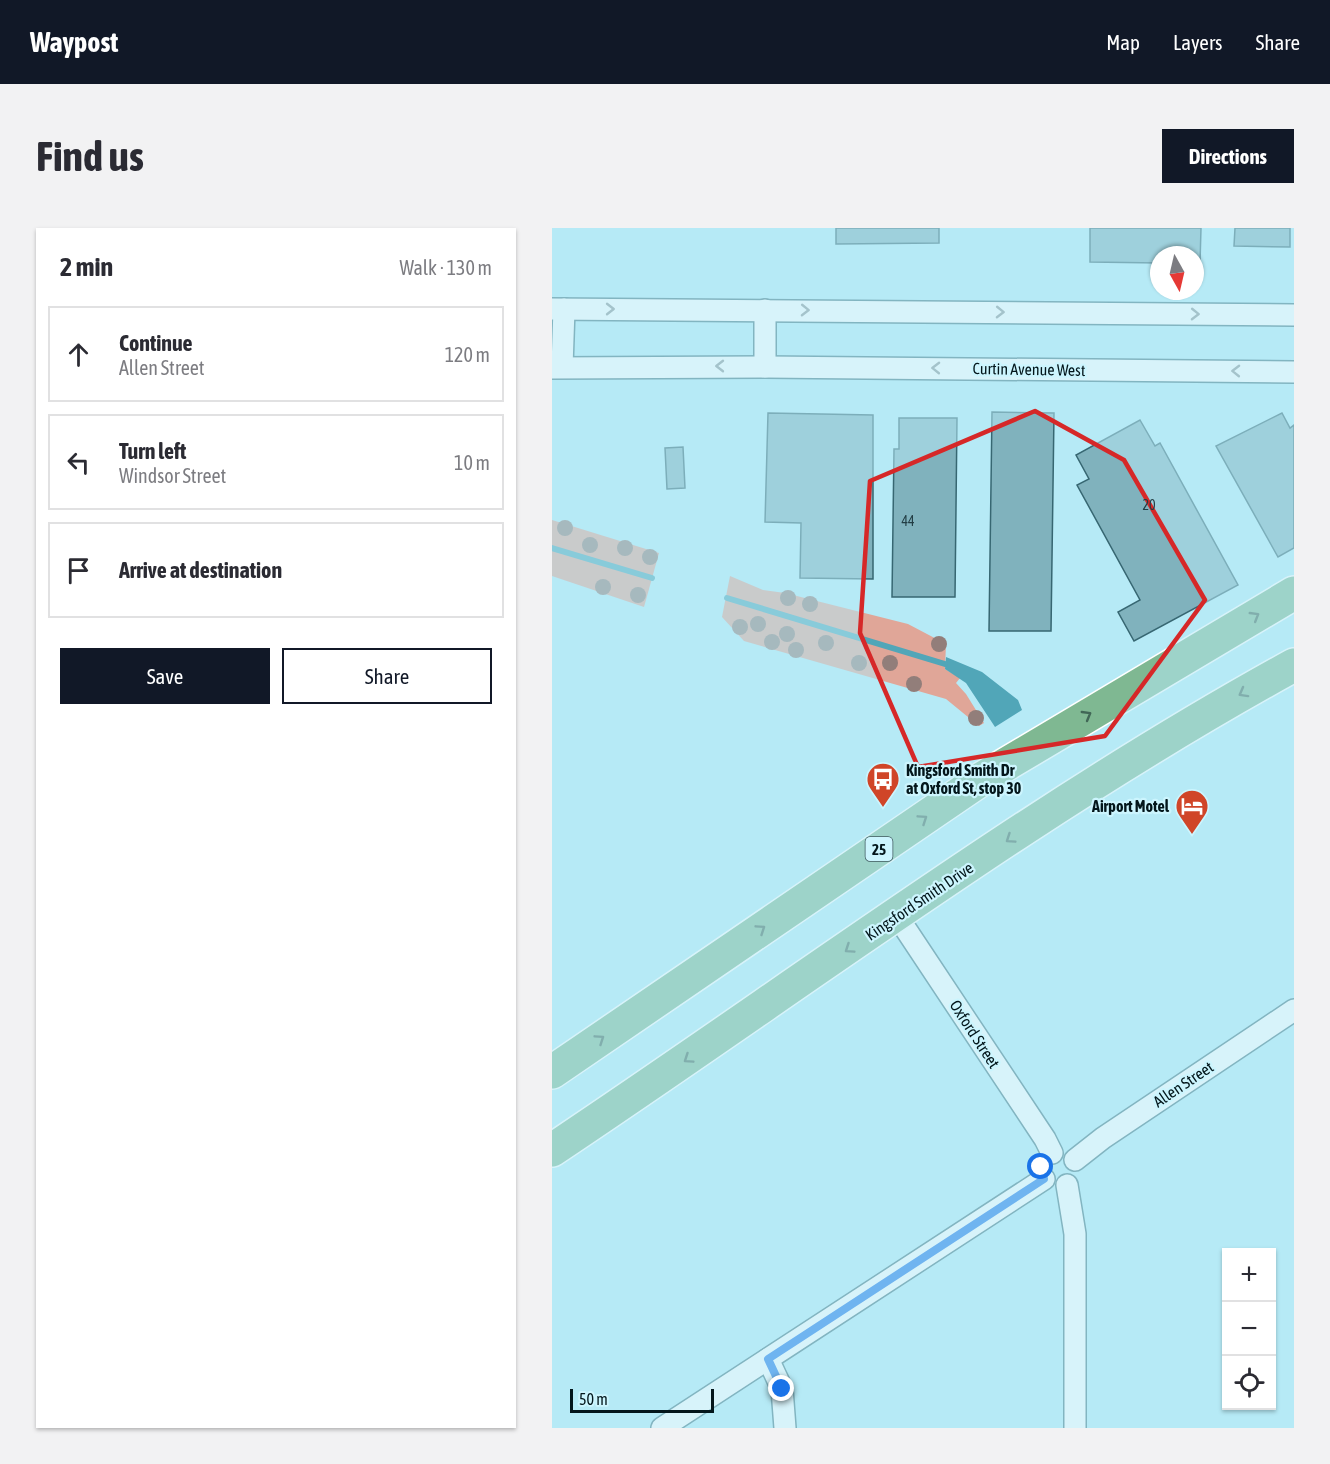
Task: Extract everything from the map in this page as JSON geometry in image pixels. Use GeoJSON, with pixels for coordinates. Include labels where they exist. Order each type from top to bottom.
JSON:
{"type":"FeatureCollection","features":[{"type":"Feature","properties":{"kind":"highway","name":"25"},"geometry":{"type":"LineString","coordinates":[[552,1072],[983,778],[1294,593]]}},
{"type":"Feature","properties":{"kind":"highway","name":"Kingsford Smith Drive"},"geometry":{"type":"LineString","coordinates":[[552,1150],[1058,806],[1141,753],[1294,665]]}},
{"type":"Feature","properties":{"kind":"street","name":"Curtin Avenue West"},"geometry":{"type":"LineString","coordinates":[[1294,315],[558,309],[557,368],[765,367],[1294,372]]}},
{"type":"Feature","properties":{"kind":"street"},"geometry":{"type":"LineString","coordinates":[[765,310],[765,367]]}},
{"type":"Feature","properties":{"kind":"street","name":"Oxford Street"},"geometry":{"type":"LineString","coordinates":[[897,916],[1045,1139],[1052,1153]]}},
{"type":"Feature","properties":{"kind":"street","name":"Allen Street"},"geometry":{"type":"LineString","coordinates":[[1075,1160],[1102,1138],[1294,1010]]}},
{"type":"Feature","properties":{"kind":"street"},"geometry":{"type":"LineString","coordinates":[[1062,1151],[1075,1160],[1076,1177],[1067,1185],[1057,1187],[1044,1179],[1043,1161],[1052,1153],[1062,1151]]}},
{"type":"Feature","properties":{"kind":"street"},"geometry":{"type":"LineString","coordinates":[[662,1428],[1044,1179]]}},
{"type":"Feature","properties":{"kind":"street"},"geometry":{"type":"LineString","coordinates":[[1067,1185],[1075,1234],[1075,1428]]}},
{"type":"Feature","properties":{"kind":"street"},"geometry":{"type":"LineString","coordinates":[[768,1359],[782,1389],[785,1428]]}},
{"type":"Feature","properties":{"kind":"highlighted area"},"geometry":{"type":"Polygon","coordinates":[[[1035,411],[1124,460],[1205,600],[1105,736],[918,767],[860,633],[870,481],[1035,411]]]}},
{"type":"Feature","properties":{"kind":"shaded area"},"geometry":{"type":"Polygon","coordinates":[[[552,520],[659,553],[644,607],[552,576],[552,520]]]}},
{"type":"Feature","properties":{"kind":"shaded area"},"geometry":{"type":"Polygon","coordinates":[[[730,576],[763,590],[785,593],[908,624],[946,644],[945,669],[960,678],[956,683],[966,694],[984,723],[979,726],[946,699],[744,641],[722,617],[730,576]]]}},
{"type":"Feature","properties":{"kind":"water"},"geometry":{"type":"Polygon","coordinates":[[[946,657],[982,672],[1018,700],[1022,710],[995,727],[966,683],[945,669],[946,657]]]}},
{"type":"Feature","properties":{"kind":"building"},"geometry":{"type":"Polygon","coordinates":[[[836,228],[939,228],[939,243],[836,244],[836,228]]]}},
{"type":"Feature","properties":{"kind":"building"},"geometry":{"type":"Polygon","coordinates":[[[1090,228],[1201,228],[1200,246],[1150,246],[1150,263],[1090,262],[1090,228]]]}},
{"type":"Feature","properties":{"kind":"building"},"geometry":{"type":"Polygon","coordinates":[[[1235,228],[1290,228],[1290,247],[1234,246],[1235,228]]]}},
{"type":"Feature","properties":{"kind":"building"},"geometry":{"type":"Polygon","coordinates":[[[992,412],[1054,413],[1051,631],[989,631],[992,412]]]}},
{"type":"Feature","properties":{"kind":"building"},"geometry":{"type":"Polygon","coordinates":[[[768,413],[873,415],[873,579],[800,578],[801,523],[765,522],[768,413]]]}},
{"type":"Feature","properties":{"kind":"building"},"geometry":{"type":"Polygon","coordinates":[[[1282,413],[1290,428],[1294,425],[1294,548],[1278,557],[1216,446],[1282,413]]]}},
{"type":"Feature","properties":{"kind":"building"},"geometry":{"type":"Polygon","coordinates":[[[899,418],[957,418],[955,597],[892,597],[894,449],[899,449],[899,418]]]}},
{"type":"Feature","properties":{"kind":"building"},"geometry":{"type":"Polygon","coordinates":[[[1140,420],[1155,446],[1160,443],[1238,585],[1134,641],[1118,612],[1140,600],[1077,485],[1089,479],[1076,455],[1140,420]]]}},
{"type":"Feature","properties":{"kind":"building"},"geometry":{"type":"Polygon","coordinates":[[[683,447],[685,488],[667,489],[665,448],[683,447]]]}},
{"type":"Feature","properties":{"kind":"waterway"},"geometry":{"type":"LineString","coordinates":[[552,548],[652,578]]}},
{"type":"Feature","properties":{"kind":"waterway"},"geometry":{"type":"LineString","coordinates":[[727,598],[945,664]]}},
{"type":"Feature","properties":{"kind":"place","name":"Kingsford Smith Dr at Oxford St, stop 30"},"geometry":{"type":"Point","coordinates":[883,808]}},
{"type":"Feature","properties":{"kind":"place","name":"Airport Motel"},"geometry":{"type":"Point","coordinates":[1192,835]}},
{"type":"Feature","properties":{"kind":"route"},"geometry":{"type":"LineString","coordinates":[[782,1389],[768,1359],[1044,1179],[1041,1167]]}}]}
